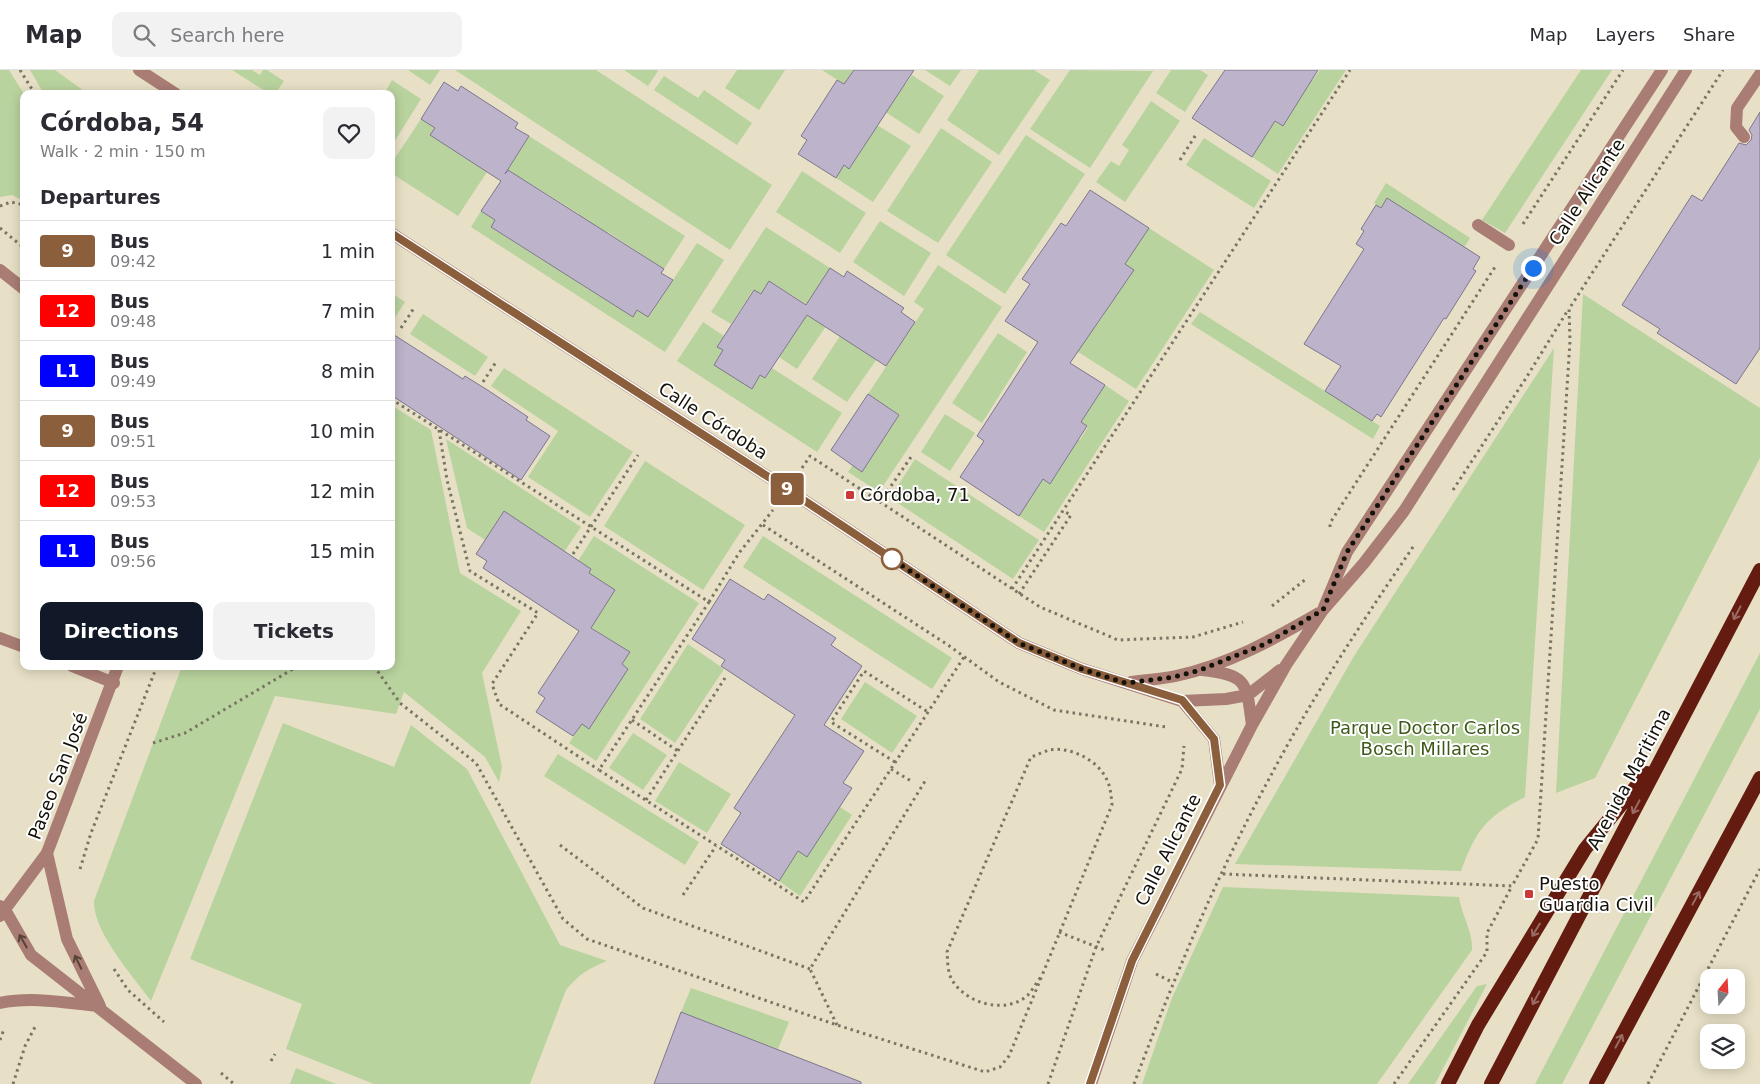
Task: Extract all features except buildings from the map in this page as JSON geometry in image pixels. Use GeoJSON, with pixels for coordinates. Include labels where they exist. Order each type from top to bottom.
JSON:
{"type":"FeatureCollection","features":[{"type":"Feature","properties":{"kind":"highway","name":"Avenida Maritima"},"geometry":{"type":"LineString","coordinates":[[1491,1084],[1760,570]]}},
{"type":"Feature","properties":{"kind":"highway"},"geometry":{"type":"LineString","coordinates":[[1448,1084],[1478,1025],[1585,849],[1666,749]]}},
{"type":"Feature","properties":{"kind":"highway"},"geometry":{"type":"LineString","coordinates":[[1596,1084],[1760,778]]}},
{"type":"Feature","properties":{"kind":"street"},"geometry":{"type":"LineString","coordinates":[[139,70],[170,90]]}},
{"type":"Feature","properties":{"kind":"street"},"geometry":{"type":"LineString","coordinates":[[1323,610],[1347,552],[1662,70]]}},
{"type":"Feature","properties":{"kind":"street","name":"Calle Alicante"},"geometry":{"type":"LineString","coordinates":[[1090,1084],[1132,961],[1220,785],[1286,665],[1323,610],[1364,563],[1404,512],[1686,70]]}},
{"type":"Feature","properties":{"kind":"street"},"geometry":{"type":"LineString","coordinates":[[1744,137],[1736,128],[1737,108],[1760,74]]}},
{"type":"Feature","properties":{"kind":"street"},"geometry":{"type":"LineString","coordinates":[[1478,225],[1509,246]]}},
{"type":"Feature","properties":{"kind":"street","name":"Calle Córdoba"},"geometry":{"type":"LineString","coordinates":[[395,236],[787,489],[1019,643],[1082,669],[1182,700],[1226,699],[1248,695],[1286,665]]}},
{"type":"Feature","properties":{"kind":"street"},"geometry":{"type":"LineString","coordinates":[[0,270],[20,286]]}},
{"type":"Feature","properties":{"kind":"street","name":"Calle Córdoba"},"geometry":{"type":"LineString","coordinates":[[1126,683],[1174,677],[1200,670],[1265,644],[1323,610]]}},
{"type":"Feature","properties":{"kind":"street"},"geometry":{"type":"LineString","coordinates":[[0,638],[20,646]]}},
{"type":"Feature","properties":{"kind":"street"},"geometry":{"type":"LineString","coordinates":[[82,670],[114,683]]}},
{"type":"Feature","properties":{"kind":"street","name":"Paseo San José"},"geometry":{"type":"LineString","coordinates":[[1,910],[47,853],[114,683],[117,670]]}},
{"type":"Feature","properties":{"kind":"street","name":"Calle Córdoba"},"geometry":{"type":"LineString","coordinates":[[1200,670],[1233,675],[1242,680],[1248,695],[1252,725]]}},
{"type":"Feature","properties":{"kind":"street"},"geometry":{"type":"LineString","coordinates":[[1182,700],[1214,739],[1220,785]]}},
{"type":"Feature","properties":{"kind":"street"},"geometry":{"type":"LineString","coordinates":[[47,853],[67,939],[100,1006]]}},
{"type":"Feature","properties":{"kind":"street"},"geometry":{"type":"LineString","coordinates":[[1,910],[31,955],[100,1006],[196,1084]]}},
{"type":"Feature","properties":{"kind":"street"},"geometry":{"type":"LineString","coordinates":[[0,1004],[14,1000],[100,1006]]}},
{"type":"Feature","properties":{"kind":"path"},"geometry":{"type":"LineString","coordinates":[[20,70],[32,90]]}},
{"type":"Feature","properties":{"kind":"path"},"geometry":{"type":"LineString","coordinates":[[1012,589],[1350,70]]}},
{"type":"Feature","properties":{"kind":"path"},"geometry":{"type":"LineString","coordinates":[[1330,533],[1330,523],[1623,70]]}},
{"type":"Feature","properties":{"kind":"path"},"geometry":{"type":"LineString","coordinates":[[1448,497],[1723,70]]}},
{"type":"Feature","properties":{"kind":"path"},"geometry":{"type":"LineString","coordinates":[[1180,160],[1197,133]]}},
{"type":"Feature","properties":{"kind":"path"},"geometry":{"type":"LineString","coordinates":[[0,206],[11,202],[20,204]]}},
{"type":"Feature","properties":{"kind":"path"},"geometry":{"type":"LineString","coordinates":[[0,228],[20,245]]}},
{"type":"Feature","properties":{"kind":"path"},"geometry":{"type":"LineString","coordinates":[[401,328],[414,308]]}},
{"type":"Feature","properties":{"kind":"path"},"geometry":{"type":"LineString","coordinates":[[1394,1084],[1487,952],[1488,933],[1538,839],[1570,341],[1568,309]]}},
{"type":"Feature","properties":{"kind":"path"},"geometry":{"type":"LineString","coordinates":[[483,382],[496,362]]}},
{"type":"Feature","properties":{"kind":"path"},"geometry":{"type":"LineString","coordinates":[[395,402],[709,602]]}},
{"type":"Feature","properties":{"kind":"path"},"geometry":{"type":"LineString","coordinates":[[438,429],[447,480],[470,571],[538,613],[492,684],[499,704],[804,902],[964,657]]}},
{"type":"Feature","properties":{"kind":"path"},"geometry":{"type":"LineString","coordinates":[[573,554],[638,455]]}},
{"type":"Feature","properties":{"kind":"path"},"geometry":{"type":"LineString","coordinates":[[810,456],[1040,607],[1118,640],[1193,637],[1252,619]]}},
{"type":"Feature","properties":{"kind":"path"},"geometry":{"type":"LineString","coordinates":[[880,502],[911,457]]}},
{"type":"Feature","properties":{"kind":"path"},"geometry":{"type":"LineString","coordinates":[[1019,594],[1071,515],[1063,511]]}},
{"type":"Feature","properties":{"kind":"path"},"geometry":{"type":"LineString","coordinates":[[599,770],[740,553],[763,525],[999,682],[1054,710],[1166,726],[1172,732]]}},
{"type":"Feature","properties":{"kind":"path"},"geometry":{"type":"LineString","coordinates":[[1134,1084],[1172,982],[1269,779],[1332,674],[1417,542]]}},
{"type":"Feature","properties":{"kind":"path"},"geometry":{"type":"LineString","coordinates":[[1267,610],[1308,577]]}},
{"type":"Feature","properties":{"kind":"path"},"geometry":{"type":"LineString","coordinates":[[77,876],[91,833],[155,670]]}},
{"type":"Feature","properties":{"kind":"path"},"geometry":{"type":"LineString","coordinates":[[153,743],[185,733],[291,670]]}},
{"type":"Feature","properties":{"kind":"path"},"geometry":{"type":"LineString","coordinates":[[377,670],[400,703],[476,764],[563,919],[587,939],[837,1025],[985,1072],[1000,1067],[1009,1056],[1112,805],[1111,792],[1106,777],[1086,757],[1066,750],[1050,750],[1031,758],[947,952],[949,970],[954,983],[970,996],[987,1006],[1012,1004],[1026,996],[1041,977]]}},
{"type":"Feature","properties":{"kind":"path"},"geometry":{"type":"LineString","coordinates":[[895,762],[831,722],[864,671],[928,712]]}},
{"type":"Feature","properties":{"kind":"path"},"geometry":{"type":"LineString","coordinates":[[646,800],[725,678]]}},
{"type":"Feature","properties":{"kind":"path"},"geometry":{"type":"LineString","coordinates":[[632,720],[678,752]]}},
{"type":"Feature","properties":{"kind":"path"},"geometry":{"type":"LineString","coordinates":[[1048,1084],[1096,947],[1182,769],[1184,744]]}},
{"type":"Feature","properties":{"kind":"path"},"geometry":{"type":"LineString","coordinates":[[891,770],[911,781]]}},
{"type":"Feature","properties":{"kind":"path"},"geometry":{"type":"LineString","coordinates":[[810,969],[927,778]]}},
{"type":"Feature","properties":{"kind":"path"},"geometry":{"type":"LineString","coordinates":[[560,845],[643,908],[810,969],[837,1025]]}},
{"type":"Feature","properties":{"kind":"path"},"geometry":{"type":"LineString","coordinates":[[683,895],[716,846]]}},
{"type":"Feature","properties":{"kind":"path"},"geometry":{"type":"LineString","coordinates":[[1648,1084],[1760,869]]}},
{"type":"Feature","properties":{"kind":"path"},"geometry":{"type":"LineString","coordinates":[[1223,874],[1512,886]]}},
{"type":"Feature","properties":{"kind":"path"},"geometry":{"type":"LineString","coordinates":[[1059,932],[1132,961]]}},
{"type":"Feature","properties":{"kind":"path"},"geometry":{"type":"LineString","coordinates":[[112,965],[128,990],[170,1028]]}},
{"type":"Feature","properties":{"kind":"path"},"geometry":{"type":"LineString","coordinates":[[13,1084],[25,1046],[48,1001]]}},
{"type":"Feature","properties":{"kind":"path"},"geometry":{"type":"LineString","coordinates":[[271,1061],[274,1054]]}},
{"type":"Feature","properties":{"kind":"path"},"geometry":{"type":"LineString","coordinates":[[220,1072],[234,1084]]}},
{"type":"Feature","properties":{"kind":"green space"},"geometry":{"type":"Polygon","coordinates":[[[0,70],[9,70],[22,90],[20,199],[12,195],[0,197],[0,70]]]}},
{"type":"Feature","properties":{"kind":"green space"},"geometry":{"type":"Polygon","coordinates":[[[30,70],[55,70],[82,90],[42,90],[30,70]]]}},
{"type":"Feature","properties":{"kind":"green space"},"geometry":{"type":"Polygon","coordinates":[[[232,70],[252,70],[260,75],[263,70],[267,70],[284,81],[278,90],[264,90],[232,70]]]}},
{"type":"Feature","properties":{"kind":"green space"},"geometry":{"type":"Polygon","coordinates":[[[408,70],[440,70],[430,85],[408,70]]]}},
{"type":"Feature","properties":{"kind":"green space"},"geometry":{"type":"Polygon","coordinates":[[[455,70],[596,70],[772,185],[730,250],[455,70]]]}},
{"type":"Feature","properties":{"kind":"green space"},"geometry":{"type":"Polygon","coordinates":[[[624,70],[656,70],[658,71],[648,86],[624,70]]]}},
{"type":"Feature","properties":{"kind":"green space"},"geometry":{"type":"Polygon","coordinates":[[[737,70],[785,70],[759,110],[725,88],[737,70]]]}},
{"type":"Feature","properties":{"kind":"green space"},"geometry":{"type":"Polygon","coordinates":[[[822,70],[854,70],[844,84],[822,70]]]}},
{"type":"Feature","properties":{"kind":"green space"},"geometry":{"type":"Polygon","coordinates":[[[925,70],[961,70],[950,86],[925,70]]]}},
{"type":"Feature","properties":{"kind":"green space"},"geometry":{"type":"Polygon","coordinates":[[[979,70],[1034,70],[1050,80],[999,155],[947,120],[979,70]]]}},
{"type":"Feature","properties":{"kind":"green space"},"geometry":{"type":"Polygon","coordinates":[[[1070,70],[1153,71],[1090,168],[1030,129],[1070,70]]]}},
{"type":"Feature","properties":{"kind":"green space"},"geometry":{"type":"Polygon","coordinates":[[[1171,70],[1200,70],[1208,75],[1185,112],[1156,93],[1171,70]]]}},
{"type":"Feature","properties":{"kind":"green space"},"geometry":{"type":"Polygon","coordinates":[[[1320,70],[1346,70],[1278,174],[1252,157],[1275,121],[1283,126],[1306,77],[1312,81],[1320,70]]]}},
{"type":"Feature","properties":{"kind":"green space"},"geometry":{"type":"Polygon","coordinates":[[[1581,70],[1612,70],[1505,233],[1482,220],[1581,70]]]}},
{"type":"Feature","properties":{"kind":"green space"},"geometry":{"type":"Polygon","coordinates":[[[912,75],[944,96],[919,134],[881,109],[899,81],[905,85],[912,75]]]}},
{"type":"Feature","properties":{"kind":"green space"},"geometry":{"type":"Polygon","coordinates":[[[664,76],[698,98],[704,90],[752,123],[737,145],[654,90],[664,76]]]}},
{"type":"Feature","properties":{"kind":"green space"},"geometry":{"type":"Polygon","coordinates":[[[392,80],[421,99],[395,141],[395,90],[386,90],[392,80]]]}},
{"type":"Feature","properties":{"kind":"green space"},"geometry":{"type":"Polygon","coordinates":[[[1151,101],[1180,121],[1125,202],[1096,182],[1111,161],[1119,166],[1129,150],[1122,145],[1151,101]]]}},
{"type":"Feature","properties":{"kind":"green space"},"geometry":{"type":"Polygon","coordinates":[[[421,119],[435,128],[430,135],[487,172],[458,216],[395,176],[395,158],[421,119]]]}},
{"type":"Feature","properties":{"kind":"green space"},"geometry":{"type":"Polygon","coordinates":[[[877,125],[911,146],[873,202],[836,178],[844,165],[850,168],[877,125]]]}},
{"type":"Feature","properties":{"kind":"green space"},"geometry":{"type":"Polygon","coordinates":[[[941,128],[992,162],[938,243],[887,211],[941,128]]]}},
{"type":"Feature","properties":{"kind":"green space"},"geometry":{"type":"Polygon","coordinates":[[[1026,135],[1085,174],[1005,294],[946,255],[1026,135]]]}},
{"type":"Feature","properties":{"kind":"green space"},"geometry":{"type":"Polygon","coordinates":[[[529,136],[685,236],[664,269],[608,232],[604,238],[576,220],[579,214],[523,179],[519,183],[505,174],[529,136]]]}},
{"type":"Feature","properties":{"kind":"green space"},"geometry":{"type":"Polygon","coordinates":[[[1204,138],[1271,181],[1254,208],[1186,165],[1204,138]]]}},
{"type":"Feature","properties":{"kind":"green space"},"geometry":{"type":"Polygon","coordinates":[[[802,171],[866,213],[840,253],[776,212],[802,171]]]}},
{"type":"Feature","properties":{"kind":"green space"},"geometry":{"type":"Polygon","coordinates":[[[1386,183],[1470,238],[1464,248],[1387,198],[1381,208],[1374,203],[1386,183]]]}},
{"type":"Feature","properties":{"kind":"green space"},"geometry":{"type":"Polygon","coordinates":[[[481,211],[495,220],[491,227],[547,263],[552,257],[576,281],[633,317],[637,310],[649,317],[697,243],[724,260],[665,352],[471,227],[481,211]]]}},
{"type":"Feature","properties":{"kind":"green space"},"geometry":{"type":"Polygon","coordinates":[[[880,221],[931,253],[904,296],[853,262],[880,221]]]}},
{"type":"Feature","properties":{"kind":"green space"},"geometry":{"type":"Polygon","coordinates":[[[766,227],[830,268],[807,304],[826,326],[797,369],[779,357],[802,323],[806,304],[769,281],[761,294],[753,290],[731,324],[711,312],[766,227]]]}},
{"type":"Feature","properties":{"kind":"green space"},"geometry":{"type":"Polygon","coordinates":[[[1149,228],[1214,270],[1136,389],[1072,348],[1088,323],[1095,327],[1104,315],[1098,310],[1118,279],[1125,284],[1134,270],[1125,264],[1149,228]]]}},
{"type":"Feature","properties":{"kind":"green space"},"geometry":{"type":"Polygon","coordinates":[[[938,265],[1002,307],[879,492],[848,472],[853,465],[862,472],[899,415],[868,394],[924,309],[914,302],[938,265]]]}},
{"type":"Feature","properties":{"kind":"green space"},"geometry":{"type":"Polygon","coordinates":[[[1583,294],[1760,408],[1760,458],[1595,778],[1556,793],[1583,294]]]}},
{"type":"Feature","properties":{"kind":"green space"},"geometry":{"type":"Polygon","coordinates":[[[395,296],[405,302],[395,317],[395,296]]]}},
{"type":"Feature","properties":{"kind":"green space"},"geometry":{"type":"Polygon","coordinates":[[[1200,312],[1380,426],[1373,439],[1191,324],[1200,312]]]}},
{"type":"Feature","properties":{"kind":"green space"},"geometry":{"type":"Polygon","coordinates":[[[423,314],[488,357],[475,376],[410,334],[423,314]]]}},
{"type":"Feature","properties":{"kind":"green space"},"geometry":{"type":"Polygon","coordinates":[[[703,322],[724,336],[717,346],[723,350],[751,389],[760,375],[766,378],[772,368],[842,413],[817,452],[677,361],[703,322]]]}},
{"type":"Feature","properties":{"kind":"green space"},"geometry":{"type":"Polygon","coordinates":[[[998,333],[1027,352],[982,423],[952,403],[998,333]]]}},
{"type":"Feature","properties":{"kind":"green space"},"geometry":{"type":"Polygon","coordinates":[[[840,336],[881,353],[847,402],[812,379],[840,336]]]}},
{"type":"Feature","properties":{"kind":"green space","name":"Parque Doctor Carlos Bosch Millares"},"geometry":{"type":"Polygon","coordinates":[[[1554,348],[1525,797],[1501,811],[1484,826],[1472,845],[1461,871],[1235,864],[1354,656],[1554,348]]]}},
{"type":"Feature","properties":{"kind":"green space"},"geometry":{"type":"Polygon","coordinates":[[[504,368],[633,452],[590,517],[528,477],[558,431],[491,386],[504,368]]]}},
{"type":"Feature","properties":{"kind":"green space"},"geometry":{"type":"Polygon","coordinates":[[[1105,385],[1129,401],[1044,532],[1019,516],[1043,479],[1050,484],[1059,471],[1053,468],[1073,436],[1080,440],[1088,427],[1081,422],[1105,385]]]}},
{"type":"Feature","properties":{"kind":"green space"},"geometry":{"type":"Polygon","coordinates":[[[395,408],[431,430],[460,573],[521,611],[482,673],[502,767],[499,782],[485,757],[404,692],[396,714],[275,696],[151,1001],[107,940],[95,913],[94,901],[181,670],[395,670],[395,408]]]}},
{"type":"Feature","properties":{"kind":"green space"},"geometry":{"type":"Polygon","coordinates":[[[945,414],[975,433],[950,471],[921,452],[945,414]]]}},
{"type":"Feature","properties":{"kind":"green space"},"geometry":{"type":"Polygon","coordinates":[[[446,439],[581,527],[564,552],[501,515],[485,540],[467,528],[446,439]]]}},
{"type":"Feature","properties":{"kind":"green space"},"geometry":{"type":"Polygon","coordinates":[[[915,459],[1039,540],[1013,579],[890,498],[915,459]]]}},
{"type":"Feature","properties":{"kind":"green space"},"geometry":{"type":"Polygon","coordinates":[[[645,461],[745,525],[703,590],[604,526],[645,461]]]}},
{"type":"Feature","properties":{"kind":"green space"},"geometry":{"type":"Polygon","coordinates":[[[594,536],[699,603],[596,761],[569,743],[582,724],[589,728],[628,669],[622,664],[630,653],[591,627],[615,590],[589,573],[591,569],[578,561],[594,536]]]}},
{"type":"Feature","properties":{"kind":"green space"},"geometry":{"type":"Polygon","coordinates":[[[763,536],[952,658],[932,689],[743,567],[763,536]]]}},
{"type":"Feature","properties":{"kind":"green space"},"geometry":{"type":"Polygon","coordinates":[[[688,644],[724,669],[675,743],[640,719],[688,644]]]}},
{"type":"Feature","properties":{"kind":"green space"},"geometry":{"type":"Polygon","coordinates":[[[1760,653],[1760,709],[1562,1084],[1535,1084],[1760,653]]]}},
{"type":"Feature","properties":{"kind":"green space"},"geometry":{"type":"Polygon","coordinates":[[[865,682],[917,716],[892,753],[841,719],[865,682]]]}},
{"type":"Feature","properties":{"kind":"green space"},"geometry":{"type":"Polygon","coordinates":[[[283,723],[394,767],[411,725],[467,769],[560,945],[607,961],[584,972],[566,990],[530,1084],[374,1084],[286,1049],[302,1004],[190,959],[283,723]]]}},
{"type":"Feature","properties":{"kind":"green space"},"geometry":{"type":"Polygon","coordinates":[[[633,733],[667,755],[643,790],[609,768],[633,733]]]}},
{"type":"Feature","properties":{"kind":"green space"},"geometry":{"type":"Polygon","coordinates":[[[558,754],[699,842],[685,865],[544,776],[558,754]]]}},
{"type":"Feature","properties":{"kind":"green space"},"geometry":{"type":"Polygon","coordinates":[[[679,762],[731,794],[707,833],[655,801],[679,762]]]}},
{"type":"Feature","properties":{"kind":"green space"},"geometry":{"type":"Polygon","coordinates":[[[840,807],[852,815],[800,896],[779,881],[798,851],[806,856],[840,807]]]}},
{"type":"Feature","properties":{"kind":"green space"},"geometry":{"type":"Polygon","coordinates":[[[1223,887],[1459,897],[1471,937],[1472,950],[1377,1084],[1142,1084],[1172,998],[1223,887]]]}},
{"type":"Feature","properties":{"kind":"green space"},"geometry":{"type":"Polygon","coordinates":[[[1487,984],[1435,1084],[1408,1084],[1477,986],[1487,984]]]}},
{"type":"Feature","properties":{"kind":"green space"},"geometry":{"type":"Polygon","coordinates":[[[691,988],[789,1022],[778,1049],[681,1012],[691,988]]]}},
{"type":"Feature","properties":{"kind":"green space"},"geometry":{"type":"Polygon","coordinates":[[[296,1068],[336,1084],[290,1084],[296,1068]]]}},
{"type":"Feature","properties":{"kind":"bus line","name":"9"},"geometry":{"type":"LineString","coordinates":[[395,236],[787,489],[1019,643],[1082,669],[1182,700],[1214,739],[1220,785],[1132,961],[1090,1084]]}},
{"type":"Feature","properties":{"kind":"place","name":"Córdoba, 71"},"geometry":{"type":"Point","coordinates":[850,495]}},
{"type":"Feature","properties":{"kind":"place","name":"Puesto Guardia Civil"},"geometry":{"type":"Point","coordinates":[1529,894]}},
{"type":"Feature","properties":{"kind":"route"},"geometry":{"type":"LineString","coordinates":[[892,559],[886,555],[1019,643],[1082,669],[1126,683],[1174,677],[1200,670],[1265,644],[1323,610],[1347,552],[1533,268]]}}]}
